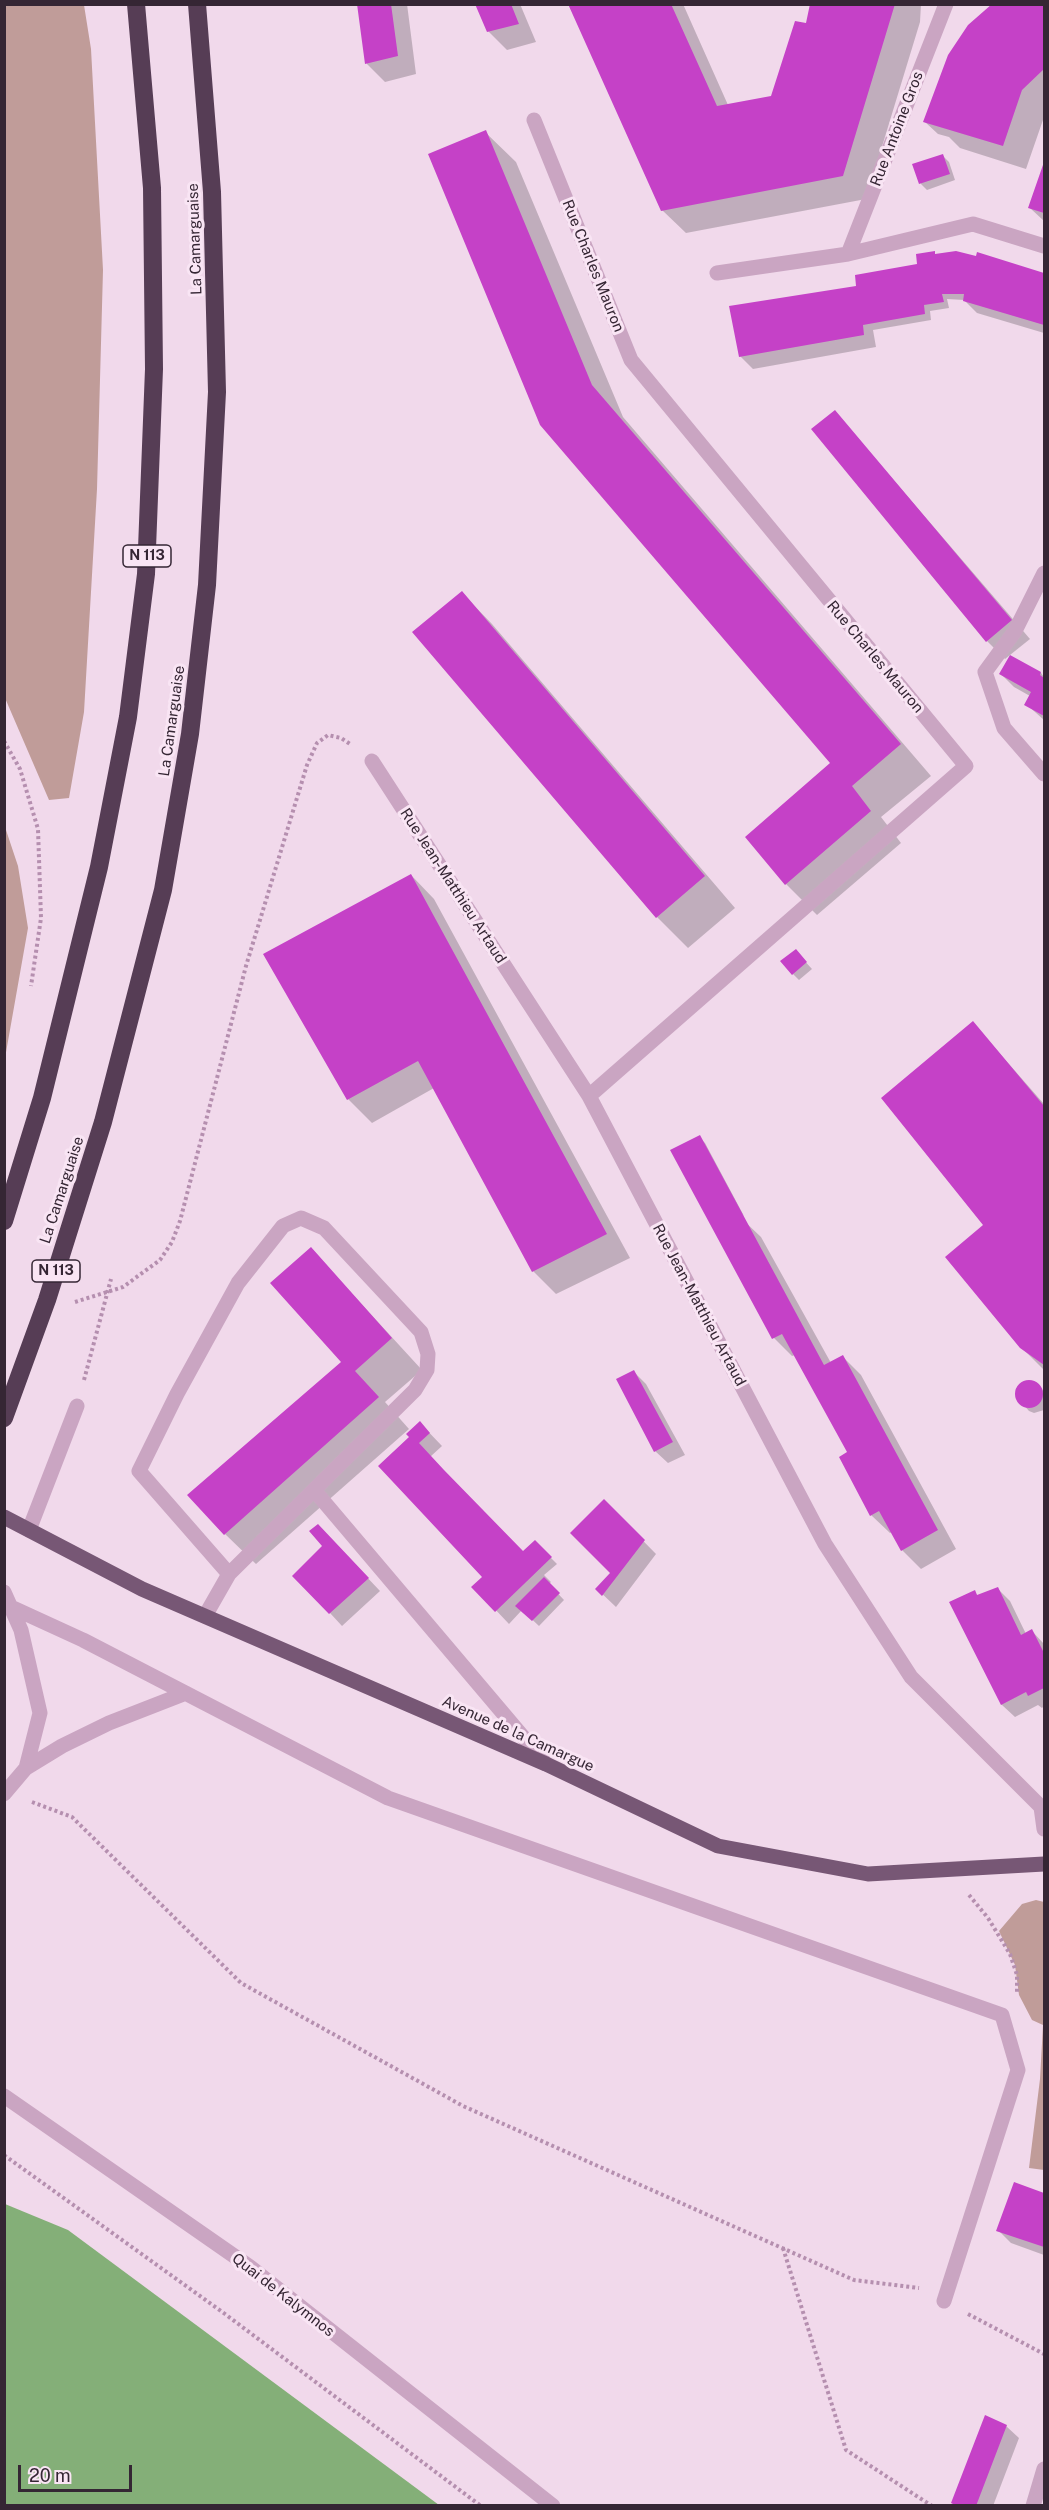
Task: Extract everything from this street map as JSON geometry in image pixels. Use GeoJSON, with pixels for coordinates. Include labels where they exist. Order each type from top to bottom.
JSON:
{"type":"FeatureCollection","features":[{"type":"Feature","properties":{"kind":"highway","name":"N 113"},"geometry":{"type":"LineString","coordinates":[[4,1221],[42,1098],[99,867],[128,717],[146,574],[154,369],[152,188],[136,4]]}},
{"type":"Feature","properties":{"kind":"highway","name":"La Camarguaise"},"geometry":{"type":"LineString","coordinates":[[4,1418],[46,1300],[103,1122],[163,890],[190,734],[207,585],[217,392],[212,192],[197,4]]}},
{"type":"Feature","properties":{"kind":"main road","name":"Avenue de la Camargue"},"geometry":{"type":"LineString","coordinates":[[4,1517],[141,1589],[546,1764],[718,1846],[868,1875],[1044,1864]]}},
{"type":"Feature","properties":{"kind":"street","name":"Rue Antoine Gros"},"geometry":{"type":"LineString","coordinates":[[848,254],[946,4]]}},
{"type":"Feature","properties":{"kind":"street","name":"Rue Charles Mauron"},"geometry":{"type":"LineString","coordinates":[[534,120],[631,360],[966,766],[589,1096]]}},
{"type":"Feature","properties":{"kind":"street"},"geometry":{"type":"LineString","coordinates":[[717,273],[848,254],[973,224],[1044,246]]}},
{"type":"Feature","properties":{"kind":"street"},"geometry":{"type":"LineString","coordinates":[[1044,573],[1016,631],[985,672],[1004,728],[1044,774]]}},
{"type":"Feature","properties":{"kind":"street","name":"Rue Jean-Matthieu Artaud"},"geometry":{"type":"LineString","coordinates":[[372,761],[589,1096],[825,1544],[911,1677],[1041,1807],[1044,1830]]}},
{"type":"Feature","properties":{"kind":"street"},"geometry":{"type":"LineString","coordinates":[[205,1616],[229,1574],[415,1390],[427,1370],[428,1354],[421,1332],[324,1228],[301,1218],[283,1226],[238,1283],[177,1394],[139,1471],[229,1574]]}},
{"type":"Feature","properties":{"kind":"street"},"geometry":{"type":"LineString","coordinates":[[29,1530],[77,1406]]}},
{"type":"Feature","properties":{"kind":"street"},"geometry":{"type":"LineString","coordinates":[[314,1490],[546,1764]]}},
{"type":"Feature","properties":{"kind":"street"},"geometry":{"type":"LineString","coordinates":[[4,1592],[21,1630],[40,1713],[26,1768]]}},
{"type":"Feature","properties":{"kind":"street"},"geometry":{"type":"LineString","coordinates":[[11,1607],[83,1640],[388,1798],[1002,2014],[1018,2070],[944,2301]]}},
{"type":"Feature","properties":{"kind":"street"},"geometry":{"type":"LineString","coordinates":[[5,1794],[26,1768],[62,1746],[109,1723],[186,1693]]}},
{"type":"Feature","properties":{"kind":"street","name":"Quai de Kalymnos"},"geometry":{"type":"LineString","coordinates":[[4,2096],[250,2267],[553,2505]]}},
{"type":"Feature","properties":{"kind":"street"},"geometry":{"type":"LineString","coordinates":[[1033,2505],[1044,2469]]}},
{"type":"Feature","properties":{"kind":"path"},"geometry":{"type":"LineString","coordinates":[[65,1304],[107,1294],[123,1287],[160,1260],[180,1221],[246,966],[287,827],[317,743],[328,735],[342,738],[360,758],[372,761]]}},
{"type":"Feature","properties":{"kind":"path"},"geometry":{"type":"LineString","coordinates":[[4,741],[20,769],[38,829],[41,918],[31,986]]}},
{"type":"Feature","properties":{"kind":"path"},"geometry":{"type":"LineString","coordinates":[[77,1406],[111,1280]]}},
{"type":"Feature","properties":{"kind":"path"},"geometry":{"type":"LineString","coordinates":[[5,1794],[72,1817],[241,1983],[463,2106],[854,2280],[916,2286],[1044,2354]]}},
{"type":"Feature","properties":{"kind":"path"},"geometry":{"type":"LineString","coordinates":[[942,1870],[973,1899],[1010,1954],[1018,1989],[1013,2004],[1002,2014]]}},
{"type":"Feature","properties":{"kind":"path"},"geometry":{"type":"LineString","coordinates":[[4,2155],[225,2314],[481,2505]]}},
{"type":"Feature","properties":{"kind":"path"},"geometry":{"type":"LineString","coordinates":[[783,2248],[846,2450],[932,2505]]}},
{"type":"Feature","properties":{"kind":"shaded area"},"geometry":{"type":"Polygon","coordinates":[[[4,5],[84,5],[91,49],[103,270],[97,489],[84,712],[69,798],[49,800],[5,698],[4,5]]]}},
{"type":"Feature","properties":{"kind":"shaded area"},"geometry":{"type":"Polygon","coordinates":[[[5,827],[18,866],[28,928],[5,1058],[5,827]]]}},
{"type":"Feature","properties":{"kind":"shaded area"},"geometry":{"type":"Polygon","coordinates":[[[1036,1900],[1044,1902],[1044,2170],[1029,2168],[1040,2079],[1043,2025],[1032,2020],[1019,1995],[1015,1965],[999,1931],[1022,1904],[1036,1900]]]}},
{"type":"Feature","properties":{"kind":"shaded area"},"geometry":{"type":"Polygon","coordinates":[[[5,2204],[68,2230],[439,2505],[5,2505],[5,2204]]]}},
{"type":"Feature","properties":{"kind":"building"},"geometry":{"type":"Polygon","coordinates":[[[357,4],[391,4],[398,56],[365,64],[357,4]]]}},
{"type":"Feature","properties":{"kind":"building"},"geometry":{"type":"Polygon","coordinates":[[[475,4],[511,4],[519,24],[487,32],[475,4]]]}},
{"type":"Feature","properties":{"kind":"building"},"geometry":{"type":"Polygon","coordinates":[[[568,4],[671,4],[717,106],[771,96],[795,21],[806,23],[810,4],[895,4],[843,176],[661,211],[568,4]]]}},
{"type":"Feature","properties":{"kind":"building"},"geometry":{"type":"Polygon","coordinates":[[[992,4],[1044,4],[1044,69],[1022,90],[1003,146],[923,122],[948,55],[968,25],[992,4]]]}},
{"type":"Feature","properties":{"kind":"building"},"geometry":{"type":"Polygon","coordinates":[[[486,130],[592,385],[901,744],[852,786],[871,811],[785,885],[745,837],[830,763],[540,425],[428,154],[486,130]]]}},
{"type":"Feature","properties":{"kind":"building"},"geometry":{"type":"Polygon","coordinates":[[[943,154],[950,174],[919,184],[912,164],[943,154]]]}},
{"type":"Feature","properties":{"kind":"building"},"geometry":{"type":"Polygon","coordinates":[[[1044,162],[1044,213],[1028,208],[1044,162]]]}},
{"type":"Feature","properties":{"kind":"building"},"geometry":{"type":"Polygon","coordinates":[[[935,251],[935,254],[956,251],[976,256],[977,252],[1044,273],[1044,325],[963,301],[964,294],[942,294],[944,302],[924,305],[925,314],[863,325],[864,335],[739,357],[729,306],[856,286],[855,275],[917,264],[916,254],[935,251]]]}},
{"type":"Feature","properties":{"kind":"building"},"geometry":{"type":"Polygon","coordinates":[[[835,410],[1012,620],[986,642],[811,429],[835,410]]]}},
{"type":"Feature","properties":{"kind":"building"},"geometry":{"type":"Polygon","coordinates":[[[462,591],[705,876],[656,918],[412,632],[462,591]]]}},
{"type":"Feature","properties":{"kind":"building"},"geometry":{"type":"Polygon","coordinates":[[[1010,655],[1041,672],[1040,675],[1044,678],[1044,716],[1024,705],[1031,692],[999,674],[1010,655]]]}},
{"type":"Feature","properties":{"kind":"building"},"geometry":{"type":"Polygon","coordinates":[[[411,874],[607,1234],[532,1272],[418,1061],[347,1100],[263,954],[411,874]]]}},
{"type":"Feature","properties":{"kind":"building"},"geometry":{"type":"Polygon","coordinates":[[[796,949],[807,962],[792,975],[780,961],[796,949]]]}},
{"type":"Feature","properties":{"kind":"building"},"geometry":{"type":"Polygon","coordinates":[[[973,1021],[1044,1106],[1044,1365],[1020,1348],[945,1257],[983,1225],[881,1098],[973,1021]]]}},
{"type":"Feature","properties":{"kind":"building"},"geometry":{"type":"Polygon","coordinates":[[[700,1135],[824,1365],[843,1355],[938,1530],[901,1551],[879,1511],[870,1516],[839,1457],[847,1452],[782,1334],[772,1339],[670,1150],[700,1135]]]}},
{"type":"Feature","properties":{"kind":"building"},"geometry":{"type":"Polygon","coordinates":[[[311,1247],[392,1338],[355,1371],[379,1397],[224,1535],[187,1495],[341,1362],[270,1283],[311,1247]]]}},
{"type":"Feature","properties":{"kind":"building"},"geometry":{"type":"Polygon","coordinates":[[[634,1370],[673,1442],[654,1452],[616,1379],[634,1370]]]}},
{"type":"Feature","properties":{"kind":"building"},"geometry":{"type":"Polygon","coordinates":[[[1029,1380],[1039,1384],[1043,1394],[1039,1404],[1029,1408],[1019,1404],[1015,1394],[1019,1384],[1029,1380]]]}},
{"type":"Feature","properties":{"kind":"building"},"geometry":{"type":"Polygon","coordinates":[[[420,1421],[430,1433],[419,1443],[444,1470],[523,1551],[535,1540],[552,1557],[495,1612],[471,1587],[482,1577],[378,1466],[409,1437],[406,1434],[420,1421]]]}},
{"type":"Feature","properties":{"kind":"building"},"geometry":{"type":"Polygon","coordinates":[[[604,1499],[645,1540],[602,1596],[595,1589],[610,1573],[570,1533],[604,1499]]]}},
{"type":"Feature","properties":{"kind":"building"},"geometry":{"type":"Polygon","coordinates":[[[318,1524],[369,1578],[329,1614],[292,1576],[322,1546],[309,1531],[318,1524]]]}},
{"type":"Feature","properties":{"kind":"building"},"geometry":{"type":"Polygon","coordinates":[[[544,1577],[560,1593],[532,1621],[515,1606],[544,1577]]]}},
{"type":"Feature","properties":{"kind":"building"},"geometry":{"type":"Polygon","coordinates":[[[998,1587],[1021,1635],[1032,1629],[1044,1653],[1044,1688],[1028,1696],[1026,1692],[1001,1705],[949,1602],[975,1590],[977,1595],[998,1587]]]}},
{"type":"Feature","properties":{"kind":"building"},"geometry":{"type":"Polygon","coordinates":[[[1014,2182],[1044,2193],[1044,2247],[996,2231],[1014,2182]]]}},
{"type":"Feature","properties":{"kind":"building"},"geometry":{"type":"Polygon","coordinates":[[[985,2415],[1007,2425],[976,2506],[957,2506],[951,2503],[985,2415]]]}}]}
